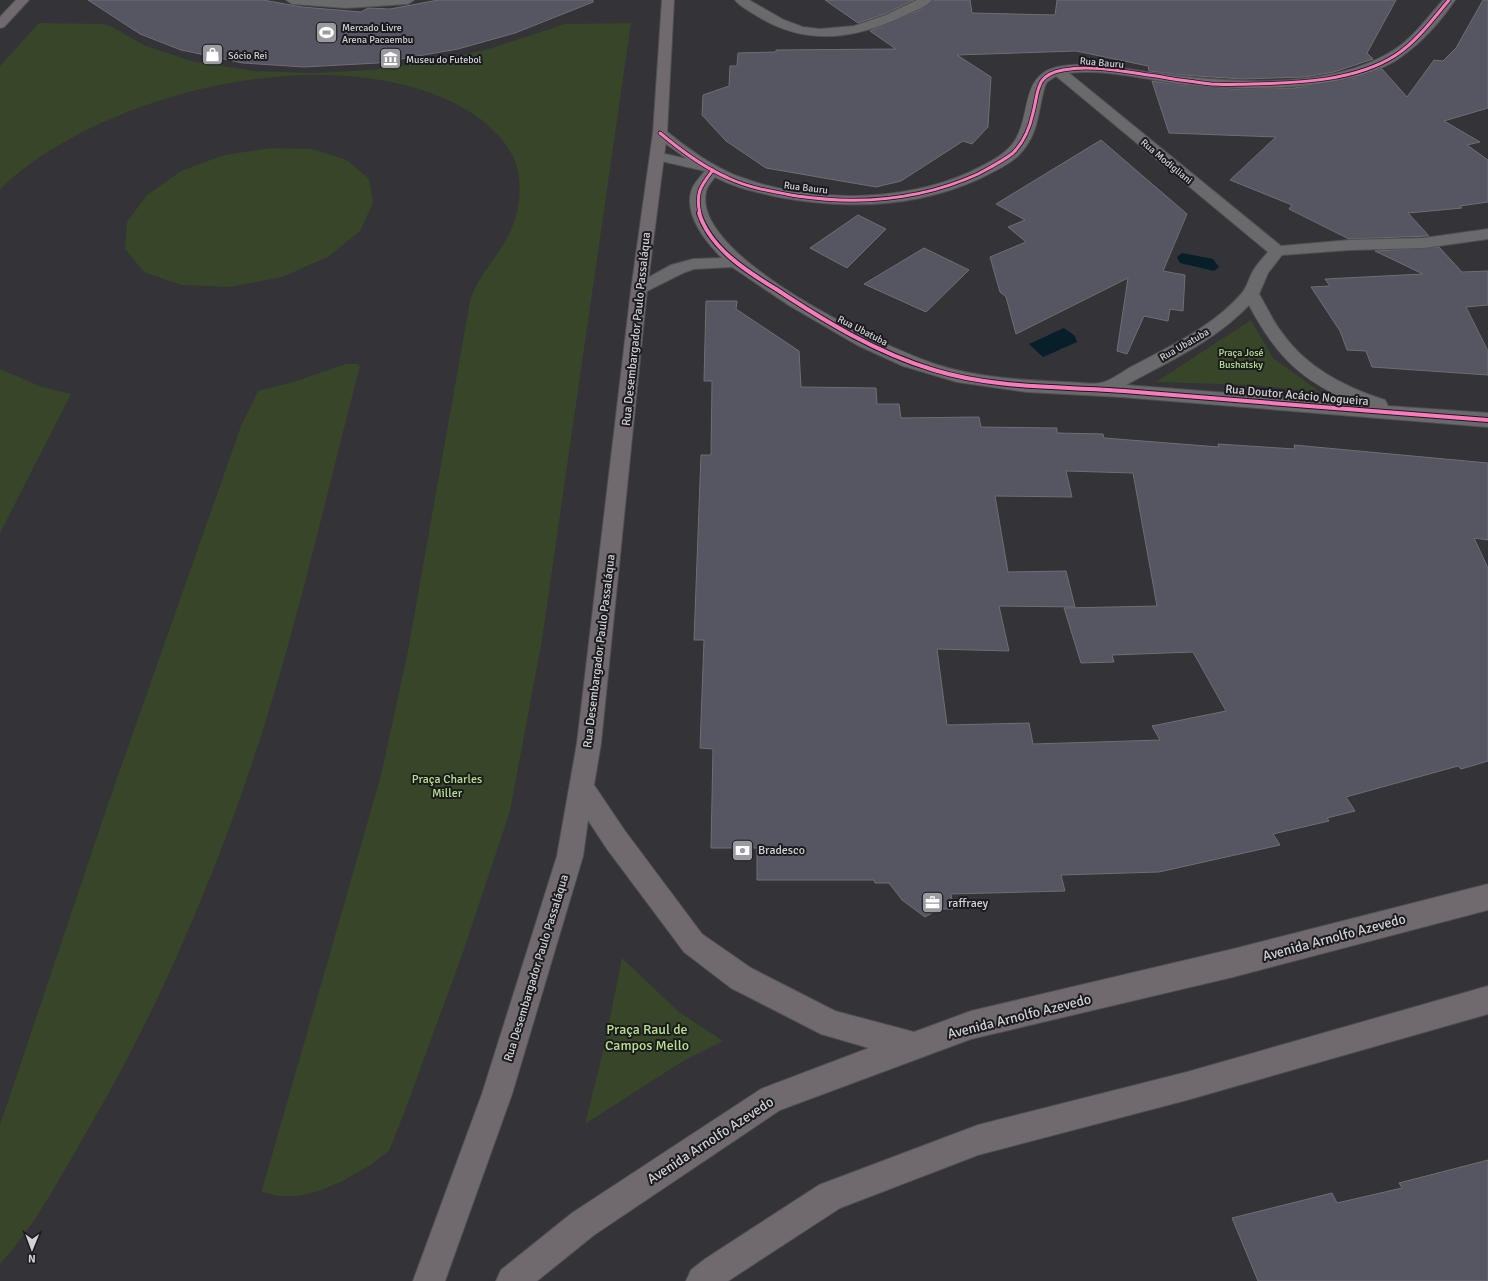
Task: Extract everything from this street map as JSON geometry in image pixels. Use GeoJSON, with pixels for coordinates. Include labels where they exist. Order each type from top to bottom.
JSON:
{"type":"FeatureCollection","features":[{"type":"Feature","properties":{"kind":"main road"},"geometry":{"type":"LineString","coordinates":[[0,24],[23,0]]}},
{"type":"Feature","properties":{"kind":"main road","name":"Rua Desembargador Paulo Passaláqua"},"geometry":{"type":"LineString","coordinates":[[430,1281],[498,1094],[570,856],[589,743],[617,506],[639,290],[660,133],[668,0]]}},
{"type":"Feature","properties":{"kind":"main road"},"geometry":{"type":"LineString","coordinates":[[581,787],[616,840],[693,944],[741,978],[831,1024],[914,1046]]}},
{"type":"Feature","properties":{"kind":"main road","name":"Avenida Arnolfo Azevedo"},"geometry":{"type":"LineString","coordinates":[[512,1281],[583,1224],[771,1099],[971,1025],[1233,963],[1488,896]]}},
{"type":"Feature","properties":{"kind":"main road"},"geometry":{"type":"LineString","coordinates":[[702,1281],[716,1270],[830,1196],[978,1140],[1187,1086],[1488,1000]]}},
{"type":"Feature","properties":{"kind":"street"},"geometry":{"type":"LineString","coordinates":[[292,0],[346,4],[408,0]]}},
{"type":"Feature","properties":{"kind":"street"},"geometry":{"type":"LineString","coordinates":[[740,0],[780,23],[801,30],[823,33],[851,32],[870,27],[926,0]]}},
{"type":"Feature","properties":{"kind":"street","name":"Rua Bauru"},"geometry":{"type":"LineString","coordinates":[[660,133],[713,170],[730,179],[765,190],[804,197],[843,200],[879,200],[908,196],[950,186],[979,175],[1012,153],[1028,130],[1038,85],[1046,76],[1058,71],[1080,68],[1096,69],[1213,84],[1294,83],[1328,78],[1367,69],[1396,55],[1418,36],[1449,0]]}},
{"type":"Feature","properties":{"kind":"street","name":"Rua Modigliani"},"geometry":{"type":"LineString","coordinates":[[1058,71],[1276,251]]}},
{"type":"Feature","properties":{"kind":"street","name":"Rua Bauru"},"geometry":{"type":"LineString","coordinates":[[657,156],[713,170]]}},
{"type":"Feature","properties":{"kind":"street","name":"Rua Ubatuba"},"geometry":{"type":"LineString","coordinates":[[713,170],[698,190],[697,204],[699,213],[709,232],[720,247],[736,262],[776,290],[851,336],[906,360],[936,371],[990,383],[1105,390],[1198,338],[1229,316],[1251,294],[1260,272],[1276,251]]}},
{"type":"Feature","properties":{"kind":"street"},"geometry":{"type":"LineString","coordinates":[[1276,251],[1350,245],[1424,243],[1488,234]]}},
{"type":"Feature","properties":{"kind":"street"},"geometry":{"type":"LineString","coordinates":[[639,290],[677,269],[693,264],[736,262]]}},
{"type":"Feature","properties":{"kind":"street","name":"Rua Doutor Acácio Nogueira"},"geometry":{"type":"LineString","coordinates":[[1251,294],[1280,343],[1294,358],[1331,384],[1366,401],[1405,414]]}},
{"type":"Feature","properties":{"kind":"street","name":"Rua Doutor Acácio Nogueira"},"geometry":{"type":"LineString","coordinates":[[1105,390],[1488,420]]}},
{"type":"Feature","properties":{"kind":"green space","name":"Praça Charles Miller"},"geometry":{"type":"Polygon","coordinates":[[[39,23],[104,24],[144,45],[191,61],[254,71],[312,73],[372,70],[441,60],[489,49],[565,24],[631,23],[542,640],[510,811],[462,955],[389,1151],[372,1164],[341,1182],[316,1192],[297,1196],[279,1196],[263,1192],[262,1190],[381,775],[407,656],[470,301],[476,286],[511,231],[519,202],[520,192],[518,172],[510,150],[495,132],[486,123],[456,104],[404,85],[345,76],[282,76],[218,85],[155,102],[96,126],[44,155],[0,189],[0,66],[39,23]]]}},
{"type":"Feature","properties":{"kind":"green space"},"geometry":{"type":"Polygon","coordinates":[[[270,148],[312,149],[347,160],[369,179],[373,203],[360,231],[328,257],[282,277],[230,287],[181,285],[144,272],[125,249],[127,222],[147,195],[181,171],[224,155],[270,148]]]}},
{"type":"Feature","properties":{"kind":"green space","name":"Praça José Bushatsky"},"geometry":{"type":"Polygon","coordinates":[[[1251,320],[1273,358],[1320,392],[1253,385],[1156,382],[1251,320]]]}},
{"type":"Feature","properties":{"kind":"green space"},"geometry":{"type":"Polygon","coordinates":[[[346,364],[358,364],[360,367],[289,642],[263,730],[228,832],[208,883],[165,982],[117,1079],[38,1215],[0,1264],[0,1125],[109,801],[241,426],[258,391],[290,383],[346,364]]]}},
{"type":"Feature","properties":{"kind":"green space"},"geometry":{"type":"Polygon","coordinates":[[[0,369],[42,387],[71,394],[0,533],[0,369]]]}},
{"type":"Feature","properties":{"kind":"green space","name":"Praça Raul de Campos Mello"},"geometry":{"type":"Polygon","coordinates":[[[622,958],[679,1012],[723,1041],[683,1061],[585,1124],[604,1048],[622,958]]]}},
{"type":"Feature","properties":{"kind":"water"},"geometry":{"type":"Polygon","coordinates":[[[1182,253],[1213,259],[1219,267],[1214,271],[1180,263],[1177,257],[1182,253]]]}},
{"type":"Feature","properties":{"kind":"water"},"geometry":{"type":"Polygon","coordinates":[[[1064,328],[1075,336],[1077,342],[1043,357],[1029,344],[1064,328]]]}},
{"type":"Feature","properties":{"kind":"building","name":"Mercado Livre Arena Pacaembu"},"geometry":{"type":"Polygon","coordinates":[[[88,0],[263,0],[302,7],[361,12],[368,8],[390,9],[438,0],[593,0],[593,2],[515,33],[458,49],[378,63],[304,67],[243,63],[181,50],[140,34],[88,0]]]}},
{"type":"Feature","properties":{"kind":"building"},"geometry":{"type":"Polygon","coordinates":[[[825,0],[914,0],[885,14],[858,23],[825,0]]]}},
{"type":"Feature","properties":{"kind":"building"},"geometry":{"type":"Polygon","coordinates":[[[933,0],[970,0],[972,13],[1055,15],[1057,0],[1396,0],[1367,53],[1373,59],[1334,72],[1305,77],[1243,79],[1182,75],[1149,71],[1148,66],[1076,51],[957,55],[991,77],[988,127],[972,144],[963,141],[901,181],[876,187],[766,168],[726,141],[702,115],[703,95],[729,86],[730,66],[737,66],[738,53],[776,52],[776,50],[896,49],[870,31],[920,10],[933,0]]]}},
{"type":"Feature","properties":{"kind":"building"},"geometry":{"type":"Polygon","coordinates":[[[1483,0],[1488,0],[1488,108],[1444,121],[1480,142],[1467,145],[1488,160],[1488,202],[1460,206],[1462,208],[1408,213],[1429,236],[1349,239],[1289,209],[1292,205],[1230,180],[1276,137],[1169,133],[1152,81],[1232,89],[1294,88],[1355,78],[1382,69],[1407,97],[1434,60],[1443,61],[1456,48],[1483,0]]]}},
{"type":"Feature","properties":{"kind":"building"},"geometry":{"type":"Polygon","coordinates":[[[1101,140],[1187,214],[1163,271],[1185,275],[1183,311],[1170,309],[1168,321],[1144,316],[1127,354],[1117,351],[1128,278],[1016,334],[1006,297],[1000,292],[990,257],[1026,242],[1008,227],[1025,220],[996,204],[1101,140]]]}},
{"type":"Feature","properties":{"kind":"building"},"geometry":{"type":"Polygon","coordinates":[[[858,215],[886,229],[847,268],[810,248],[858,215]]]}},
{"type":"Feature","properties":{"kind":"building"},"geometry":{"type":"Polygon","coordinates":[[[1439,247],[1462,272],[1488,271],[1488,305],[1466,307],[1488,351],[1488,375],[1372,367],[1366,351],[1347,350],[1340,331],[1311,287],[1330,286],[1325,279],[1423,274],[1375,251],[1439,247]]]}},
{"type":"Feature","properties":{"kind":"building"},"geometry":{"type":"Polygon","coordinates":[[[924,248],[969,270],[926,312],[864,284],[924,248]]]}},
{"type":"Feature","properties":{"kind":"building"},"geometry":{"type":"Polygon","coordinates":[[[706,301],[737,301],[736,309],[799,351],[801,387],[876,388],[877,404],[899,404],[901,418],[979,417],[981,427],[1057,428],[1057,433],[1103,434],[1104,438],[1219,447],[1218,444],[1295,449],[1294,445],[1488,463],[1488,540],[1474,538],[1488,568],[1488,761],[1461,769],[1458,766],[1346,797],[1355,811],[1327,818],[1329,821],[1273,834],[1280,845],[1159,872],[1061,875],[1065,891],[951,894],[953,909],[939,909],[925,917],[902,900],[889,883],[875,883],[874,880],[757,880],[757,848],[711,848],[713,749],[700,748],[704,640],[694,640],[701,455],[711,455],[712,381],[704,381],[706,301]],[[1066,471],[1072,497],[995,496],[1008,572],[1066,571],[1075,607],[999,606],[1009,651],[937,649],[947,725],[1029,723],[1033,744],[1160,740],[1152,726],[1226,711],[1193,652],[1112,655],[1114,662],[1081,663],[1064,608],[1157,606],[1133,473],[1066,471]]]}},
{"type":"Feature","properties":{"kind":"building"},"geometry":{"type":"Polygon","coordinates":[[[1488,1160],[1488,1281],[1258,1281],[1232,1218],[1332,1193],[1337,1203],[1402,1188],[1399,1183],[1488,1160]]]}},
{"type":"Feature","properties":{"kind":"cycle path"},"geometry":{"type":"LineString","coordinates":[[660,133],[711,169],[735,181],[757,188],[816,198],[845,200],[874,200],[904,197],[932,191],[960,182],[986,170],[1011,154],[1022,140],[1029,127],[1038,86],[1048,75],[1055,72],[1072,69],[1096,69],[1213,84],[1294,83],[1328,78],[1367,69],[1396,55],[1418,36],[1449,0]]}},
{"type":"Feature","properties":{"kind":"cycle path"},"geometry":{"type":"LineString","coordinates":[[713,170],[699,189],[697,204],[700,216],[706,228],[723,250],[752,274],[840,329],[886,352],[934,370],[980,381],[1003,384],[1121,391],[1488,420]]}},
{"type":"Feature","properties":{"kind":"place","name":"Mercado Livre Arena Pacaembu"},"geometry":{"type":"Point","coordinates":[326,33]}},
{"type":"Feature","properties":{"kind":"place","name":"Sócio Rei"},"geometry":{"type":"Point","coordinates":[212,55]}},
{"type":"Feature","properties":{"kind":"place","name":"Museu do Futebol"},"geometry":{"type":"Point","coordinates":[391,59]}},
{"type":"Feature","properties":{"kind":"place","name":"Bradesco"},"geometry":{"type":"Point","coordinates":[743,850]}},
{"type":"Feature","properties":{"kind":"place","name":"raffraey"},"geometry":{"type":"Point","coordinates":[932,903]}}]}
